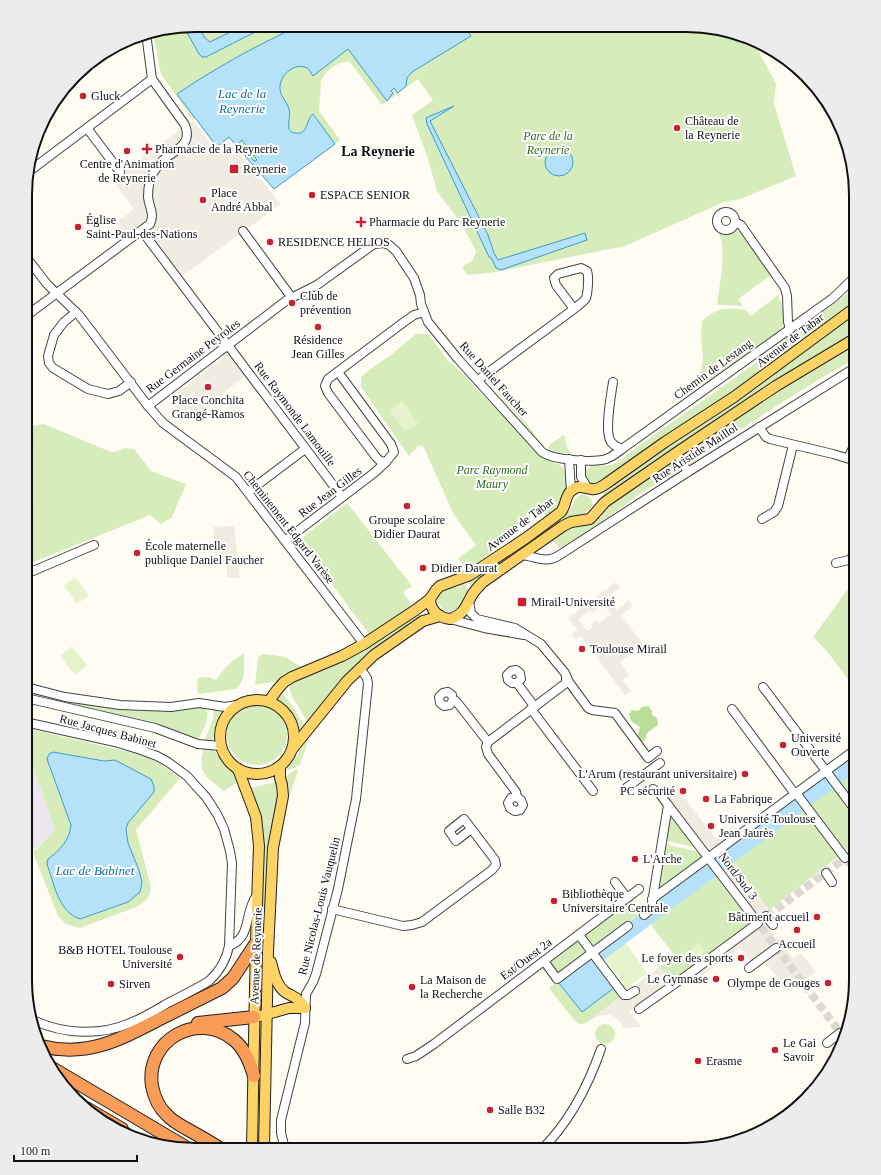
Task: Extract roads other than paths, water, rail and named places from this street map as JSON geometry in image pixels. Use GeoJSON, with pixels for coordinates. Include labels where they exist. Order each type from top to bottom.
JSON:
{"type":"FeatureCollection","features":[{"type":"Feature","properties":{"kind":"highway"},"geometry":{"type":"LineString","coordinates":[[47,1048],[54,1050],[84,1050],[114,1042],[134,1033],[222,988],[233,978],[256,943]]}},
{"type":"Feature","properties":{"kind":"highway"},"geometry":{"type":"LineString","coordinates":[[211,1143],[167,1116],[158,1103],[153,1091],[152,1067],[160,1050],[168,1041],[199,1022],[254,1017]]}},
{"type":"Feature","properties":{"kind":"highway"},"geometry":{"type":"LineString","coordinates":[[189,1029],[212,1029],[222,1032],[234,1040],[246,1054],[254,1076]]}},
{"type":"Feature","properties":{"kind":"highway"},"geometry":{"type":"LineString","coordinates":[[63,1075],[178,1142]]}},
{"type":"Feature","properties":{"kind":"main road","name":"Avenue de Tabar"},"geometry":{"type":"LineString","coordinates":[[269,701],[284,682],[292,677],[342,656],[364,644],[418,609],[430,599],[440,586],[470,575],[522,541],[557,516],[564,509],[568,495],[571,491],[578,487],[598,488],[607,483],[665,442],[734,397],[849,312]]}},
{"type":"Feature","properties":{"kind":"main road","name":"Avenue de Tabar"},"geometry":{"type":"LineString","coordinates":[[450,619],[463,612],[473,593],[483,582],[521,555],[563,526],[571,522],[590,519],[605,502],[676,453],[776,386],[849,342]]}},
{"type":"Feature","properties":{"kind":"main road"},"geometry":{"type":"LineString","coordinates":[[590,488],[596,493],[599,499],[598,510]]}},
{"type":"Feature","properties":{"kind":"main road"},"geometry":{"type":"LineString","coordinates":[[430,599],[432,610],[440,616],[450,619]]}},
{"type":"Feature","properties":{"kind":"main road"},"geometry":{"type":"LineString","coordinates":[[292,749],[294,738],[291,720],[280,707],[269,701],[256,699],[248,700],[237,705],[228,713],[223,723],[220,734],[221,746],[229,761],[244,772],[257,774],[270,771],[280,766],[347,681],[374,655],[423,621],[440,616]]}},
{"type":"Feature","properties":{"kind":"main road","name":"Avenue de Reynerie"},"geometry":{"type":"LineString","coordinates":[[264,1143],[268,951],[274,848],[283,796],[280,766]]}},
{"type":"Feature","properties":{"kind":"main road","name":"Avenue de Reynerie"},"geometry":{"type":"LineString","coordinates":[[238,769],[256,817],[259,846],[252,1143]]}},
{"type":"Feature","properties":{"kind":"main road"},"geometry":{"type":"LineString","coordinates":[[268,951],[277,982],[285,992],[299,999],[305,1008]]}},
{"type":"Feature","properties":{"kind":"main road"},"geometry":{"type":"LineString","coordinates":[[254,1017],[289,1008],[305,1008]]}},
{"type":"Feature","properties":{"kind":"street"},"geometry":{"type":"LineString","coordinates":[[32,312],[142,231],[152,221],[152,211],[148,197],[150,182],[153,174],[162,160],[182,146],[187,138],[188,130],[152,80],[147,40]]}},
{"type":"Feature","properties":{"kind":"street"},"geometry":{"type":"LineString","coordinates":[[34,168],[152,80]]}},
{"type":"Feature","properties":{"kind":"street"},"geometry":{"type":"LineString","coordinates":[[87,128],[120,172]]}},
{"type":"Feature","properties":{"kind":"street"},"geometry":{"type":"LineString","coordinates":[[735,222],[741,225],[785,288],[790,329]]}},
{"type":"Feature","properties":{"kind":"street"},"geometry":{"type":"LineString","coordinates":[[243,230],[292,298]]}},
{"type":"Feature","properties":{"kind":"street","name":"Rue Raymonde Lamouille"},"geometry":{"type":"LineString","coordinates":[[142,231],[342,498]]}},
{"type":"Feature","properties":{"kind":"street","name":"Rue Germaine Peyroles"},"geometry":{"type":"LineString","coordinates":[[32,265],[44,281],[80,315],[148,406],[292,298],[318,285],[369,247],[378,243],[389,245],[396,251],[412,273],[420,295]]}},
{"type":"Feature","properties":{"kind":"street"},"geometry":{"type":"LineString","coordinates":[[478,380],[574,309],[586,298],[588,274],[587,271],[581,268],[558,274],[554,278],[556,285],[574,309]]}},
{"type":"Feature","properties":{"kind":"street","name":"Chemin de Lestang"},"geometry":{"type":"LineString","coordinates":[[575,460],[607,459],[833,298],[849,283]]}},
{"type":"Feature","properties":{"kind":"street","name":"Rue Daniel Faucher"},"geometry":{"type":"LineString","coordinates":[[420,295],[424,312],[434,329],[542,452],[551,457],[575,460]]}},
{"type":"Feature","properties":{"kind":"street"},"geometry":{"type":"LineString","coordinates":[[76,312],[64,322],[54,335],[48,356],[49,363],[53,368],[88,389],[108,394],[119,391],[131,382]]}},
{"type":"Feature","properties":{"kind":"street"},"geometry":{"type":"LineString","coordinates":[[386,462],[376,457],[328,393],[325,386],[328,379],[404,322],[414,315],[424,312]]}},
{"type":"Feature","properties":{"kind":"street","name":"Rue Aristide Maillol"},"geometry":{"type":"LineString","coordinates":[[548,560],[558,556],[688,472],[849,371]]}},
{"type":"Feature","properties":{"kind":"street","name":"Rue Jean Gilles"},"geometry":{"type":"LineString","coordinates":[[286,540],[374,474],[394,452],[393,448],[338,372]]}},
{"type":"Feature","properties":{"kind":"street"},"geometry":{"type":"LineString","coordinates":[[613,382],[608,431],[611,442],[615,446],[622,449]]}},
{"type":"Feature","properties":{"kind":"street","name":"Cheminement Edgard Varèse"},"geometry":{"type":"LineString","coordinates":[[148,406],[163,423],[236,476],[364,644]]}},
{"type":"Feature","properties":{"kind":"street"},"geometry":{"type":"LineString","coordinates":[[759,427],[766,437],[770,439],[849,459]]}},
{"type":"Feature","properties":{"kind":"street"},"geometry":{"type":"LineString","coordinates":[[762,519],[774,512],[778,506],[793,445]]}},
{"type":"Feature","properties":{"kind":"street"},"geometry":{"type":"LineString","coordinates":[[248,492],[305,449]]}},
{"type":"Feature","properties":{"kind":"street"},"geometry":{"type":"LineString","coordinates":[[676,453],[688,472]]}},
{"type":"Feature","properties":{"kind":"street"},"geometry":{"type":"LineString","coordinates":[[575,460],[581,477],[590,488]]}},
{"type":"Feature","properties":{"kind":"street"},"geometry":{"type":"LineString","coordinates":[[571,491],[575,460]]}},
{"type":"Feature","properties":{"kind":"street"},"geometry":{"type":"LineString","coordinates":[[538,544],[538,551],[548,560]]}},
{"type":"Feature","properties":{"kind":"street"},"geometry":{"type":"LineString","coordinates":[[32,571],[94,545]]}},
{"type":"Feature","properties":{"kind":"street"},"geometry":{"type":"LineString","coordinates":[[521,555],[530,556],[540,560],[548,560]]}},
{"type":"Feature","properties":{"kind":"street"},"geometry":{"type":"LineString","coordinates":[[836,563],[849,560]]}},
{"type":"Feature","properties":{"kind":"street"},"geometry":{"type":"LineString","coordinates":[[469,601],[471,613],[477,619],[515,628],[541,644],[548,650],[565,673],[566,678],[588,708],[592,710],[615,713],[648,758],[657,751]]}},
{"type":"Feature","properties":{"kind":"street"},"geometry":{"type":"LineString","coordinates":[[450,619],[484,628],[528,636]]}},
{"type":"Feature","properties":{"kind":"street","name":"Rue Nicolas-Louis Vauquelin"},"geometry":{"type":"LineString","coordinates":[[284,1143],[281,1133],[282,1120],[305,1023],[306,994],[316,974],[338,889],[356,791],[368,684],[367,678],[360,668]]}},
{"type":"Feature","properties":{"kind":"street"},"geometry":{"type":"LineString","coordinates":[[516,797],[516,792],[488,754],[486,747],[488,742],[566,683],[566,678]]}},
{"type":"Feature","properties":{"kind":"street"},"geometry":{"type":"LineString","coordinates":[[517,683],[532,708],[592,792]]}},
{"type":"Feature","properties":{"kind":"street"},"geometry":{"type":"LineString","coordinates":[[763,687],[849,802]]}},
{"type":"Feature","properties":{"kind":"street"},"geometry":{"type":"LineString","coordinates":[[32,689],[65,697],[120,706],[171,707],[199,703],[225,707],[237,705]]}},
{"type":"Feature","properties":{"kind":"street"},"geometry":{"type":"LineString","coordinates":[[32,699],[155,728],[198,744],[221,746]]}},
{"type":"Feature","properties":{"kind":"street"},"geometry":{"type":"LineString","coordinates":[[453,700],[456,701],[488,742]]}},
{"type":"Feature","properties":{"kind":"street"},"geometry":{"type":"LineString","coordinates":[[732,710],[845,858]]}},
{"type":"Feature","properties":{"kind":"street","name":"Rue Jacques Babinet"},"geometry":{"type":"LineString","coordinates":[[32,723],[141,750],[168,762],[187,776],[206,797],[217,814],[224,829],[232,863],[230,946],[223,965],[209,981],[129,1024],[104,1030],[78,1032],[53,1028],[38,1022]]}},
{"type":"Feature","properties":{"kind":"street"},"geometry":{"type":"LineString","coordinates":[[652,899],[712,862],[830,777],[839,758],[849,753]]}},
{"type":"Feature","properties":{"kind":"street"},"geometry":{"type":"LineString","coordinates":[[626,788],[660,763]]}},
{"type":"Feature","properties":{"kind":"street","name":"Nord/Sud 3"},"geometry":{"type":"LineString","coordinates":[[639,1009],[693,972],[758,923],[668,804],[660,794],[653,789]]}},
{"type":"Feature","properties":{"kind":"street"},"geometry":{"type":"LineString","coordinates":[[644,914],[651,909],[668,804]]}},
{"type":"Feature","properties":{"kind":"street"},"geometry":{"type":"LineString","coordinates":[[332,909],[403,926],[422,922],[492,870],[496,865],[495,860],[471,830]]}},
{"type":"Feature","properties":{"kind":"street"},"geometry":{"type":"LineString","coordinates":[[826,873],[832,882]]}},
{"type":"Feature","properties":{"kind":"street"},"geometry":{"type":"LineString","coordinates":[[615,882],[627,898]]}},
{"type":"Feature","properties":{"kind":"street"},"geometry":{"type":"LineString","coordinates":[[647,883],[653,890]]}},
{"type":"Feature","properties":{"kind":"street","name":"Est/Ouest 2a"},"geometry":{"type":"LineString","coordinates":[[407,1059],[416,1056],[434,1044],[638,889]]}},
{"type":"Feature","properties":{"kind":"street","name":"Rue Jacques Babinet"},"geometry":{"type":"LineString","coordinates":[[230,946],[242,938],[246,929],[252,901],[257,895]]}},
{"type":"Feature","properties":{"kind":"street"},"geometry":{"type":"LineString","coordinates":[[766,916],[773,925]]}},
{"type":"Feature","properties":{"kind":"street"},"geometry":{"type":"LineString","coordinates":[[544,961],[557,979],[628,926]]}},
{"type":"Feature","properties":{"kind":"street"},"geometry":{"type":"LineString","coordinates":[[579,935],[624,994],[628,996],[634,991]]}},
{"type":"Feature","properties":{"kind":"street"},"geometry":{"type":"LineString","coordinates":[[749,968],[776,948]]}},
{"type":"Feature","properties":{"kind":"street"},"geometry":{"type":"LineString","coordinates":[[827,1043],[840,1033]]}},
{"type":"Feature","properties":{"kind":"street"},"geometry":{"type":"LineString","coordinates":[[548,1143],[570,1115],[583,1093],[601,1049]]}},
{"type":"Feature","properties":{"kind":"water"},"geometry":{"type":"Polygon","coordinates":[[[187,32],[201,32],[210,42],[231,32],[255,32],[206,57],[202,57],[187,32]]]}},
{"type":"Feature","properties":{"kind":"water","name":"Lac de la Reynerie"},"geometry":{"type":"Polygon","coordinates":[[[286,32],[469,32],[471,36],[412,72],[407,78],[406,86],[398,93],[394,88],[391,91],[393,93],[387,101],[348,49],[313,76],[307,68],[298,67],[289,70],[283,77],[280,89],[290,113],[289,129],[291,132],[301,133],[304,131],[313,114],[335,144],[274,189],[245,156],[247,153],[254,161],[257,160],[242,140],[239,143],[245,151],[242,153],[229,137],[217,147],[177,94],[206,75],[286,32]]]}},
{"type":"Feature","properties":{"kind":"water"},"geometry":{"type":"Polygon","coordinates":[[[454,106],[430,121],[488,235],[498,260],[585,233],[587,240],[501,270],[496,268],[492,259],[489,257],[427,124],[426,118],[454,106]]]}},
{"type":"Feature","properties":{"kind":"water"},"geometry":{"type":"Polygon","coordinates":[[[559,148],[565,149],[569,152],[572,156],[572,168],[569,172],[565,175],[559,176],[553,175],[549,172],[546,168],[545,162],[546,156],[549,152],[553,149],[559,148]]]}},
{"type":"Feature","properties":{"kind":"water","name":"Lac de Babinet"},"geometry":{"type":"Polygon","coordinates":[[[53,752],[104,761],[115,760],[151,779],[154,786],[154,792],[128,823],[126,829],[128,843],[139,870],[142,882],[140,892],[128,902],[80,919],[67,910],[62,904],[47,864],[48,859],[60,849],[69,836],[71,825],[47,759],[49,754],[53,752]]]}},
{"type":"Feature","properties":{"kind":"water"},"geometry":{"type":"Polygon","coordinates":[[[591,957],[614,988],[582,1012],[558,982],[591,957]]]}},
{"type":"Feature","properties":{"kind":"waterway"},"geometry":{"type":"LineString","coordinates":[[595,957],[849,767]]}},
{"type":"Feature","properties":{"kind":"tunnel"},"geometry":{"type":"LineString","coordinates":[[840,1032],[758,923],[849,855]]}},
{"type":"Feature","properties":{"kind":"tunnel"},"geometry":{"type":"LineString","coordinates":[[845,858],[849,863]]}},
{"type":"Feature","properties":{"kind":"place","name":"Gluck"},"geometry":{"type":"Point","coordinates":[83,96]}},
{"type":"Feature","properties":{"kind":"place","name":"Château de la Reynerie"},"geometry":{"type":"Point","coordinates":[677,128]}},
{"type":"Feature","properties":{"kind":"place","name":"Pharmacie de la Reynerie"},"geometry":{"type":"Point","coordinates":[147,149]}},
{"type":"Feature","properties":{"kind":"place","name":"Centre d'Animation de Reynerie"},"geometry":{"type":"Point","coordinates":[127,151]}},
{"type":"Feature","properties":{"kind":"place","name":"Reynerie"},"geometry":{"type":"Point","coordinates":[234,169]}},
{"type":"Feature","properties":{"kind":"place","name":"ESPACE SENIOR"},"geometry":{"type":"Point","coordinates":[312,195]}},
{"type":"Feature","properties":{"kind":"place","name":"Place André Abbal"},"geometry":{"type":"Point","coordinates":[203,200]}},
{"type":"Feature","properties":{"kind":"place","name":"Pharmacie du Parc Reynerie"},"geometry":{"type":"Point","coordinates":[361,222]}},
{"type":"Feature","properties":{"kind":"place","name":"Église Saint-Paul-des-Nations"},"geometry":{"type":"Point","coordinates":[78,227]}},
{"type":"Feature","properties":{"kind":"place","name":"RESIDENCE HELIOS"},"geometry":{"type":"Point","coordinates":[270,242]}},
{"type":"Feature","properties":{"kind":"place","name":"Club de prévention"},"geometry":{"type":"Point","coordinates":[292,303]}},
{"type":"Feature","properties":{"kind":"place","name":"Résidence Jean Gilles"},"geometry":{"type":"Point","coordinates":[318,327]}},
{"type":"Feature","properties":{"kind":"place","name":"Place Conchita Grangé-Ramos"},"geometry":{"type":"Point","coordinates":[208,387]}},
{"type":"Feature","properties":{"kind":"place","name":"Groupe scolaire Didier Daurat"},"geometry":{"type":"Point","coordinates":[407,506]}},
{"type":"Feature","properties":{"kind":"place","name":"École maternelle publique Daniel Faucher"},"geometry":{"type":"Point","coordinates":[137,553]}},
{"type":"Feature","properties":{"kind":"place","name":"Didier Daurat"},"geometry":{"type":"Point","coordinates":[423,568]}},
{"type":"Feature","properties":{"kind":"place","name":"Mirail-Université"},"geometry":{"type":"Point","coordinates":[522,602]}},
{"type":"Feature","properties":{"kind":"place","name":"Toulouse Mirail"},"geometry":{"type":"Point","coordinates":[582,649]}},
{"type":"Feature","properties":{"kind":"place","name":"Université Ouverte"},"geometry":{"type":"Point","coordinates":[783,745]}},
{"type":"Feature","properties":{"kind":"place","name":"L'Arum (restaurant universitaire)"},"geometry":{"type":"Point","coordinates":[745,774]}},
{"type":"Feature","properties":{"kind":"place","name":"PC sécurité"},"geometry":{"type":"Point","coordinates":[683,791]}},
{"type":"Feature","properties":{"kind":"place","name":"La Fabrique"},"geometry":{"type":"Point","coordinates":[706,799]}},
{"type":"Feature","properties":{"kind":"place","name":"Université Toulouse Jean Jaurès"},"geometry":{"type":"Point","coordinates":[711,826]}},
{"type":"Feature","properties":{"kind":"place","name":"L'Arche"},"geometry":{"type":"Point","coordinates":[635,859]}},
{"type":"Feature","properties":{"kind":"place","name":"Bibliothèque Universitaire Centrale"},"geometry":{"type":"Point","coordinates":[554,901]}},
{"type":"Feature","properties":{"kind":"place","name":"Bâtiment accueil"},"geometry":{"type":"Point","coordinates":[817,917]}},
{"type":"Feature","properties":{"kind":"place","name":"Accueil"},"geometry":{"type":"Point","coordinates":[797,930]}},
{"type":"Feature","properties":{"kind":"place","name":"B&B HOTEL Toulouse Université"},"geometry":{"type":"Point","coordinates":[180,957]}},
{"type":"Feature","properties":{"kind":"place","name":"Le foyer des sports"},"geometry":{"type":"Point","coordinates":[741,958]}},
{"type":"Feature","properties":{"kind":"place","name":"Le Gymnase"},"geometry":{"type":"Point","coordinates":[716,979]}},
{"type":"Feature","properties":{"kind":"place","name":"Olympe de Gouges"},"geometry":{"type":"Point","coordinates":[828,983]}},
{"type":"Feature","properties":{"kind":"place","name":"Sirven"},"geometry":{"type":"Point","coordinates":[111,984]}},
{"type":"Feature","properties":{"kind":"place","name":"La Maison de la Recherche"},"geometry":{"type":"Point","coordinates":[412,987]}},
{"type":"Feature","properties":{"kind":"place","name":"Le Gai Savoir"},"geometry":{"type":"Point","coordinates":[775,1050]}},
{"type":"Feature","properties":{"kind":"place","name":"Erasme"},"geometry":{"type":"Point","coordinates":[698,1061]}},
{"type":"Feature","properties":{"kind":"place","name":"Salle B32"},"geometry":{"type":"Point","coordinates":[490,1110]}},
{"type":"Feature","properties":{"kind":"district","name":"La Reynerie"},"geometry":{"type":"Point","coordinates":[378,151]}},
{"type":"Feature","properties":{"kind":"park label","name":"Parc de la Reynerie"},"geometry":{"type":"Point","coordinates":[548,143]}},
{"type":"Feature","properties":{"kind":"park label","name":"Parc Raymond Maury"},"geometry":{"type":"Point","coordinates":[492,477]}}]}
